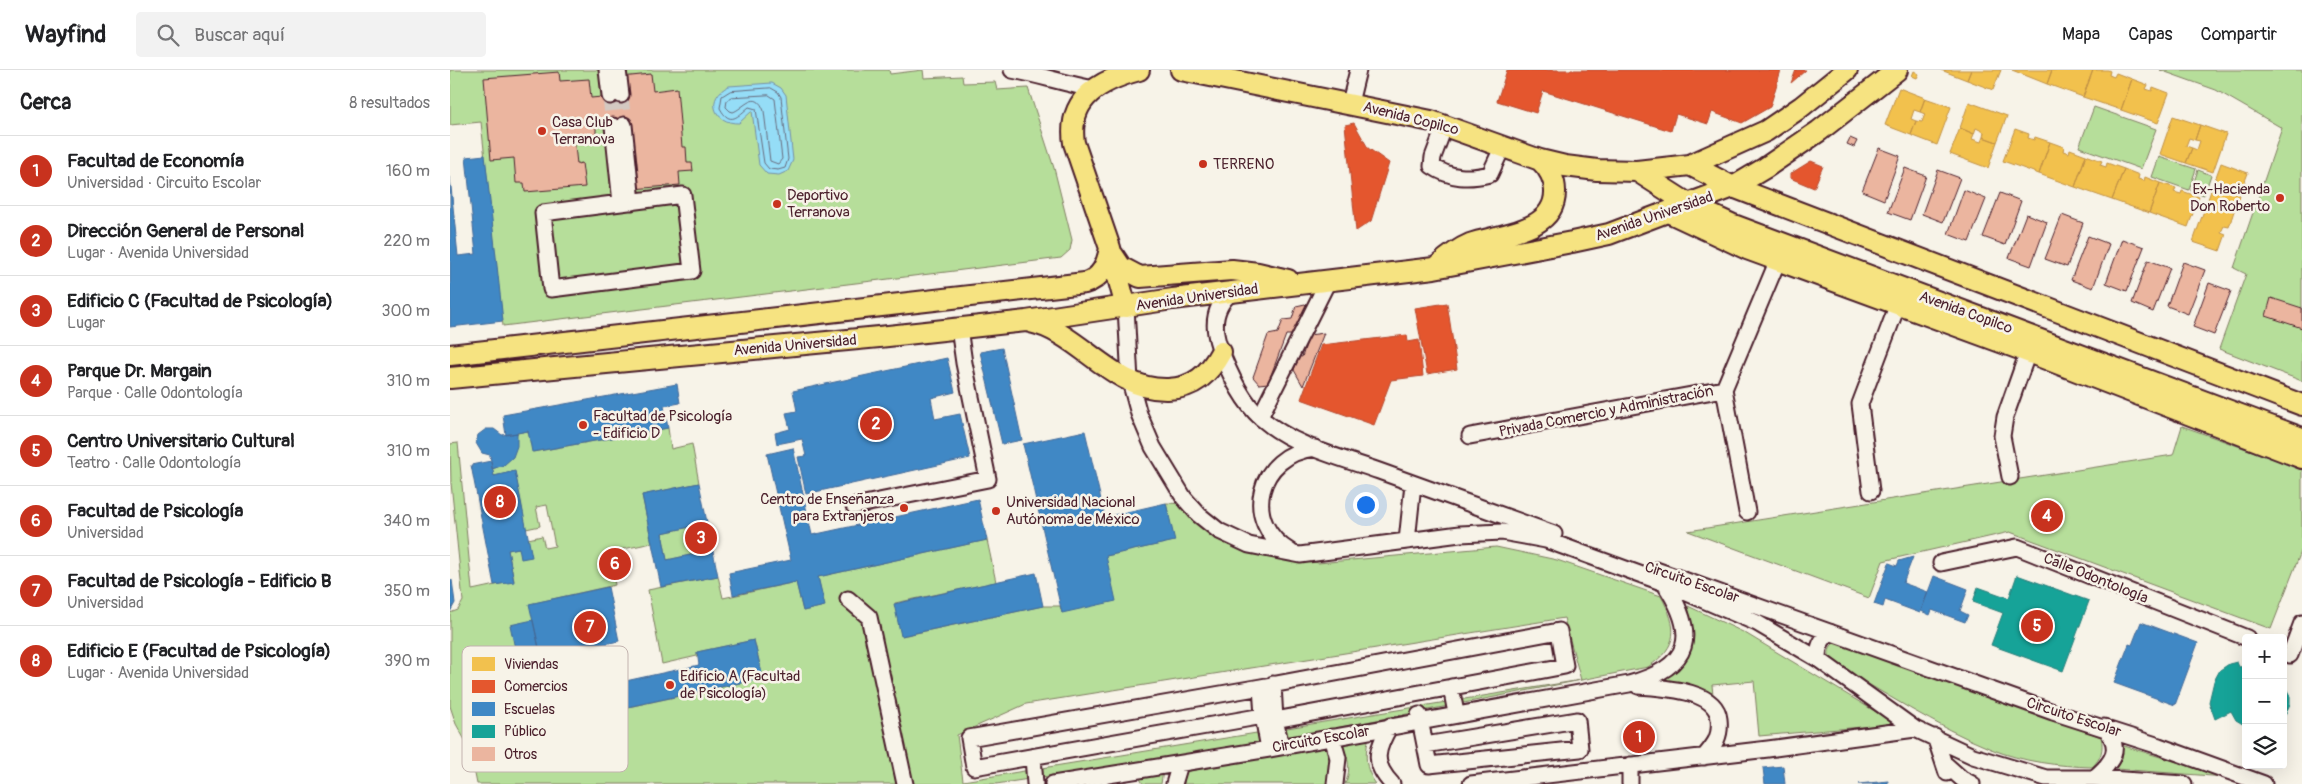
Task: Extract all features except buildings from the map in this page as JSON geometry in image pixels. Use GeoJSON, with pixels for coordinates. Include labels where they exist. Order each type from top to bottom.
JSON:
{"type":"FeatureCollection","features":[{"type":"Feature","properties":{"kind":"main road"},"geometry":{"type":"LineString","coordinates":[[1126,307],[1110,248],[1073,136],[1079,106],[1094,89],[1110,79],[1139,70]]}},
{"type":"Feature","properties":{"kind":"main road","name":"Avenida Copilco"},"geometry":{"type":"LineString","coordinates":[[1181,70],[1350,103],[1445,125],[1540,160],[1597,170],[1638,171],[1690,165]]}},
{"type":"Feature","properties":{"kind":"main road"},"geometry":{"type":"LineString","coordinates":[[1690,165],[1766,131],[1801,107],[1847,70]]}},
{"type":"Feature","properties":{"kind":"main road","name":"Avenida Universidad"},"geometry":{"type":"LineString","coordinates":[[450,378],[1026,321],[1232,292],[1434,268],[1609,234],[1690,205],[1733,187],[1766,168],[1819,131],[1897,70]]}},
{"type":"Feature","properties":{"kind":"main road"},"geometry":{"type":"LineString","coordinates":[[1434,268],[1463,248],[1481,241],[1520,231],[1544,217],[1553,204],[1555,193],[1551,176],[1540,160]]}},
{"type":"Feature","properties":{"kind":"main road"},"geometry":{"type":"LineString","coordinates":[[1690,165],[1733,187],[2302,405]]}},
{"type":"Feature","properties":{"kind":"main road","name":"Avenida Copilco"},"geometry":{"type":"LineString","coordinates":[[1638,171],[1690,205],[1764,236],[2302,438]]}},
{"type":"Feature","properties":{"kind":"main road","name":"Avenida Copilco"},"geometry":{"type":"LineString","coordinates":[[1668,212],[1747,249],[2028,352],[2302,458]]}},
{"type":"Feature","properties":{"kind":"main road"},"geometry":{"type":"LineString","coordinates":[[1110,248],[1121,267],[1140,277],[1232,270],[1258,273],[1300,284]]}},
{"type":"Feature","properties":{"kind":"main road"},"geometry":{"type":"LineString","coordinates":[[450,355],[1086,283],[1094,279],[1104,268],[1110,248]]}},
{"type":"Feature","properties":{"kind":"main road"},"geometry":{"type":"LineString","coordinates":[[1026,321],[1047,325],[1130,381],[1156,389],[1182,388],[1204,377],[1214,365],[1221,352]]}},
{"type":"Feature","properties":{"kind":"street"},"geometry":{"type":"LineString","coordinates":[[607,70],[615,96],[618,70]]}},
{"type":"Feature","properties":{"kind":"street"},"geometry":{"type":"LineString","coordinates":[[1012,70],[1043,75],[1065,84],[1094,89]]}},
{"type":"Feature","properties":{"kind":"street"},"geometry":{"type":"LineString","coordinates":[[1350,103],[1358,70]]}},
{"type":"Feature","properties":{"kind":"street"},"geometry":{"type":"LineString","coordinates":[[618,125],[626,202]]}},
{"type":"Feature","properties":{"kind":"street"},"geometry":{"type":"LineString","coordinates":[[1445,125],[1432,166],[1442,173],[1468,179],[1490,174],[1503,146]]}},
{"type":"Feature","properties":{"kind":"street"},"geometry":{"type":"LineString","coordinates":[[683,195],[692,271],[552,289],[543,213],[626,202],[683,195]]}},
{"type":"Feature","properties":{"kind":"street","name":"Privada Comercio y Administración"},"geometry":{"type":"LineString","coordinates":[[1470,436],[1724,389],[1778,260]]}},
{"type":"Feature","properties":{"kind":"street"},"geometry":{"type":"LineString","coordinates":[[1260,417],[1328,280]]}},
{"type":"Feature","properties":{"kind":"street","name":"Circuito Escolar"},"geometry":{"type":"LineString","coordinates":[[1232,292],[1221,303],[1216,316],[1216,334],[1221,352],[1239,389],[1260,417],[1274,427],[1315,448],[2053,712],[2264,784]]}},
{"type":"Feature","properties":{"kind":"street"},"geometry":{"type":"LineString","coordinates":[[1871,491],[1860,404],[1898,304]]}},
{"type":"Feature","properties":{"kind":"street","name":"Circuito Escolar"},"geometry":{"type":"LineString","coordinates":[[1126,307],[1130,381],[1139,414],[1153,447],[1184,498],[1199,515],[1219,531],[1249,545],[1300,555],[1460,534],[1502,532],[1546,540],[1664,583],[1757,623],[1818,659],[1916,729],[1973,756],[2040,781],[2094,778],[2184,784]]}},
{"type":"Feature","properties":{"kind":"street"},"geometry":{"type":"LineString","coordinates":[[854,506],[988,479],[964,363],[959,328]]}},
{"type":"Feature","properties":{"kind":"street"},"geometry":{"type":"LineString","coordinates":[[2010,477],[2002,436],[2004,417],[2028,352]]}},
{"type":"Feature","properties":{"kind":"street"},"geometry":{"type":"LineString","coordinates":[[1724,389],[1747,512]]}},
{"type":"Feature","properties":{"kind":"street"},"geometry":{"type":"LineString","coordinates":[[1300,555],[1284,548],[1271,535],[1262,510],[1262,492],[1268,474],[1284,458],[1304,449],[1315,448]]}},
{"type":"Feature","properties":{"kind":"street"},"geometry":{"type":"LineString","coordinates":[[1407,541],[1413,484]]}},
{"type":"Feature","properties":{"kind":"street","name":"Calle Odontología"},"geometry":{"type":"LineString","coordinates":[[1941,563],[2018,547],[2242,636]]}},
{"type":"Feature","properties":{"kind":"street","name":"Circuito Escolar"},"geometry":{"type":"LineString","coordinates":[[1053,784],[1128,778],[1180,764],[1390,726],[1420,718],[1629,684],[1653,678],[1669,668],[1686,638],[1684,620],[1677,602],[1664,583]]}},
{"type":"Feature","properties":{"kind":"street"},"geometry":{"type":"LineString","coordinates":[[848,599],[869,617],[905,784]]}},
{"type":"Feature","properties":{"kind":"street"},"geometry":{"type":"LineString","coordinates":[[2292,655],[2302,623]]}},
{"type":"Feature","properties":{"kind":"street"},"geometry":{"type":"LineString","coordinates":[[1559,631],[1565,666],[1451,687],[974,767],[969,738],[1267,686],[1559,631]]}},
{"type":"Feature","properties":{"kind":"street"},"geometry":{"type":"LineString","coordinates":[[1818,659],[1820,643],[1830,632]]}},
{"type":"Feature","properties":{"kind":"street"},"geometry":{"type":"LineString","coordinates":[[1629,684],[1680,691],[1712,703],[1718,710],[1720,729],[1718,741],[1704,757]]}},
{"type":"Feature","properties":{"kind":"street"},"geometry":{"type":"LineString","coordinates":[[1267,686],[1269,718],[1275,748]]}},
{"type":"Feature","properties":{"kind":"street"},"geometry":{"type":"LineString","coordinates":[[1451,687],[1455,708]]}},
{"type":"Feature","properties":{"kind":"street"},"geometry":{"type":"LineString","coordinates":[[1420,718],[1425,745],[1429,765],[1580,749],[1577,720],[1425,745]]}},
{"type":"Feature","properties":{"kind":"street"},"geometry":{"type":"LineString","coordinates":[[1390,726],[1380,743],[1378,763],[1382,773],[1392,784]]}},
{"type":"Feature","properties":{"kind":"street"},"geometry":{"type":"LineString","coordinates":[[2094,778],[2108,766],[2114,754],[2113,739],[2104,728]]}},
{"type":"Feature","properties":{"kind":"street"},"geometry":{"type":"LineString","coordinates":[[1471,784],[1704,757],[1916,729]]}},
{"type":"Feature","properties":{"kind":"street"},"geometry":{"type":"LineString","coordinates":[[1332,737],[1338,758],[1335,784]]}},
{"type":"Feature","properties":{"kind":"street"},"geometry":{"type":"LineString","coordinates":[[1935,737],[1945,768],[1972,784]]}},
{"type":"Feature","properties":{"kind":"street"},"geometry":{"type":"LineString","coordinates":[[1033,757],[1035,784]]}},
{"type":"Feature","properties":{"kind":"street"},"geometry":{"type":"LineString","coordinates":[[1174,784],[1180,764]]}},
{"type":"Feature","properties":{"kind":"street"},"geometry":{"type":"LineString","coordinates":[[1630,766],[1630,784]]}},
{"type":"Feature","properties":{"kind":"green space","name":"Deportivo Terranova"},"geometry":{"type":"Polygon","coordinates":[[[450,70],[889,70],[890,74],[923,70],[924,78],[962,76],[963,83],[995,82],[997,90],[1028,88],[1054,168],[1072,240],[1070,250],[1061,258],[503,326],[481,122],[450,125],[450,70]]]}},
{"type":"Feature","properties":{"kind":"green space","name":"Ex-Hacienda Don Roberto"},"geometry":{"type":"Polygon","coordinates":[[[2160,70],[2302,70],[2302,381],[2219,349],[2246,274],[2234,268],[2282,128],[2216,90],[2160,70]]]}},
{"type":"Feature","properties":{"kind":"green space"},"geometry":{"type":"Polygon","coordinates":[[[2094,107],[2156,129],[2141,169],[2079,147],[2094,107]]]}},
{"type":"Feature","properties":{"kind":"green space"},"geometry":{"type":"Polygon","coordinates":[[[2159,157],[2196,169],[2189,190],[2152,177],[2159,157]]]}},
{"type":"Feature","properties":{"kind":"green space"},"geometry":{"type":"Polygon","coordinates":[[[2198,170],[2211,175],[2204,195],[2191,191],[2198,170]]]}},
{"type":"Feature","properties":{"kind":"green space"},"geometry":{"type":"Polygon","coordinates":[[[2182,426],[2302,469],[2302,549],[2271,629],[2010,532],[1883,561],[1869,598],[1688,531],[2173,455],[2182,426]]]}},
{"type":"Feature","properties":{"kind":"green space"},"geometry":{"type":"Polygon","coordinates":[[[668,428],[671,449],[692,444],[699,483],[642,495],[652,543],[609,552],[615,585],[530,604],[550,646],[462,646],[462,735],[450,706],[450,613],[458,610],[463,601],[451,483],[450,444],[458,443],[472,590],[514,581],[508,550],[519,548],[528,539],[542,536],[545,548],[555,546],[547,505],[536,507],[540,526],[526,529],[515,472],[494,476],[492,469],[505,463],[512,456],[517,433],[528,431],[533,452],[668,428]]]}},
{"type":"Feature","properties":{"kind":"green space"},"geometry":{"type":"Polygon","coordinates":[[[1166,503],[1190,504],[1217,529],[1263,548],[1318,563],[1496,547],[1557,560],[1661,596],[1667,607],[1673,627],[1670,644],[1666,652],[1648,667],[1228,749],[996,784],[477,784],[475,772],[628,772],[628,707],[763,678],[754,640],[697,652],[697,656],[662,664],[648,590],[718,576],[723,598],[796,582],[803,611],[824,606],[818,577],[987,540],[996,582],[895,603],[902,636],[1043,606],[1060,606],[1062,613],[1106,556],[1174,541],[1166,503]],[[1564,618],[1026,704],[957,735],[963,781],[1581,680],[1564,618]]]}},
{"type":"Feature","properties":{"kind":"green space"},"geometry":{"type":"Polygon","coordinates":[[[690,527],[695,554],[667,560],[662,533],[690,527]]]}},
{"type":"Feature","properties":{"kind":"green space"},"geometry":{"type":"Polygon","coordinates":[[[1688,606],[1745,633],[1896,724],[1759,736],[1754,681],[1712,685],[1713,695],[1678,683],[1655,682],[1668,675],[1685,661],[1689,652],[1692,643],[1692,632],[1688,606]]]}},
{"type":"Feature","properties":{"kind":"green space"},"geometry":{"type":"Polygon","coordinates":[[[1842,639],[2101,737],[2100,757],[2092,767],[2066,766],[2016,757],[1970,740],[1831,662],[1830,647],[1842,639]]]}},
{"type":"Feature","properties":{"kind":"green space"},"geometry":{"type":"Polygon","coordinates":[[[1369,736],[1366,761],[1369,772],[1376,784],[1345,784],[1349,767],[1340,741],[1369,736]]]}},
{"type":"Feature","properties":{"kind":"green space"},"geometry":{"type":"Polygon","coordinates":[[[1325,745],[1330,764],[1327,784],[1184,784],[1186,767],[1325,745]]]}},
{"type":"Feature","properties":{"kind":"green space"},"geometry":{"type":"Polygon","coordinates":[[[2121,745],[2226,777],[2116,769],[2122,758],[2121,745]]]}},
{"type":"Feature","properties":{"kind":"green space"},"geometry":{"type":"Polygon","coordinates":[[[1163,771],[1161,784],[1143,784],[1138,775],[1163,771]]]}},
{"type":"Feature","properties":{"kind":"water"},"geometry":{"type":"Polygon","coordinates":[[[772,83],[781,88],[786,95],[793,160],[788,171],[779,175],[767,174],[759,165],[752,111],[739,123],[723,119],[715,109],[717,97],[721,91],[729,86],[772,83]]]}},
{"type":"Feature","properties":{"kind":"tunnel"},"geometry":{"type":"LineString","coordinates":[[621,95],[624,125]]}},
{"type":"Feature","properties":{"kind":"tunnel"},"geometry":{"type":"LineString","coordinates":[[610,96],[613,126]]}},
{"type":"Feature","properties":{"kind":"place","name":"Casa Club Terranova"},"geometry":{"type":"Point","coordinates":[542,131]}},
{"type":"Feature","properties":{"kind":"place","name":"TERRENO"},"geometry":{"type":"Point","coordinates":[1203,164]}},
{"type":"Feature","properties":{"kind":"place","name":"Ex-Hacienda Don Roberto"},"geometry":{"type":"Point","coordinates":[2280,198]}},
{"type":"Feature","properties":{"kind":"place","name":"Deportivo Terranova"},"geometry":{"type":"Point","coordinates":[777,204]}},
{"type":"Feature","properties":{"kind":"place","name":"Dirección General de Personal"},"geometry":{"type":"Point","coordinates":[876,424]}},
{"type":"Feature","properties":{"kind":"place","name":"Facultad de Psicología - Edificio D"},"geometry":{"type":"Point","coordinates":[583,425]}},
{"type":"Feature","properties":{"kind":"place","name":"Edificio E (Facultad de Psicología)"},"geometry":{"type":"Point","coordinates":[500,502]}},
{"type":"Feature","properties":{"kind":"place","name":"Centro de Enseñanza para Extranjeros"},"geometry":{"type":"Point","coordinates":[904,508]}},
{"type":"Feature","properties":{"kind":"place","name":"Universidad Nacional Autónoma de México"},"geometry":{"type":"Point","coordinates":[996,511]}},
{"type":"Feature","properties":{"kind":"place","name":"Parque Dr. Margain"},"geometry":{"type":"Point","coordinates":[2047,516]}},
{"type":"Feature","properties":{"kind":"place","name":"Edificio C (Facultad de Psicología)"},"geometry":{"type":"Point","coordinates":[701,538]}},
{"type":"Feature","properties":{"kind":"place","name":"Facultad de Psicología"},"geometry":{"type":"Point","coordinates":[615,564]}},
{"type":"Feature","properties":{"kind":"place","name":"Centro Universitario Cultural"},"geometry":{"type":"Point","coordinates":[2037,626]}},
{"type":"Feature","properties":{"kind":"place","name":"Facultad de Psicología - Edificio B"},"geometry":{"type":"Point","coordinates":[590,627]}},
{"type":"Feature","properties":{"kind":"place","name":"Edificio A (Facultad de Psicología)"},"geometry":{"type":"Point","coordinates":[670,685]}},
{"type":"Feature","properties":{"kind":"place","name":"Facultad de Economía"},"geometry":{"type":"Point","coordinates":[1639,737]}}]}
